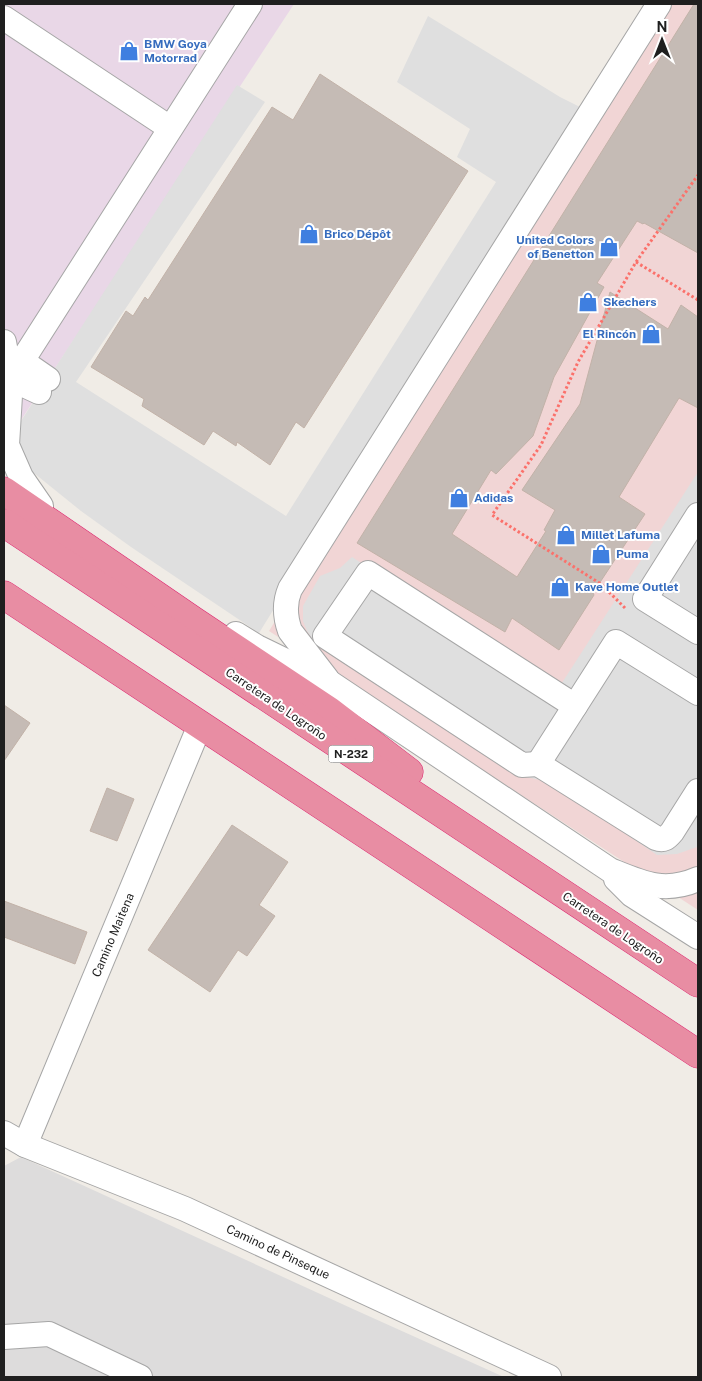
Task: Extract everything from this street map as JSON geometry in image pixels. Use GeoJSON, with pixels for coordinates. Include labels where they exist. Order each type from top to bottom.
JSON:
{"type":"FeatureCollection","features":[{"type":"Feature","properties":{"kind":"highway"},"geometry":{"type":"LineString","coordinates":[[4,491],[329,711],[418,779],[453,822]]}},
{"type":"Feature","properties":{"kind":"highway","name":"Carretera de Logroño"},"geometry":{"type":"LineString","coordinates":[[4,523],[698,983]]}},
{"type":"Feature","properties":{"kind":"highway"},"geometry":{"type":"LineString","coordinates":[[4,595],[698,1054]]}},
{"type":"Feature","properties":{"kind":"street"},"geometry":{"type":"LineString","coordinates":[[12,375],[250,4]]}},
{"type":"Feature","properties":{"kind":"street"},"geometry":{"type":"LineString","coordinates":[[329,682],[290,631],[287,623],[286,602],[290,589],[659,4]]}},
{"type":"Feature","properties":{"kind":"street"},"geometry":{"type":"LineString","coordinates":[[4,18],[170,128]]}},
{"type":"Feature","properties":{"kind":"street"},"geometry":{"type":"LineString","coordinates":[[4,342],[12,375],[6,445],[21,477],[41,506]]}},
{"type":"Feature","properties":{"kind":"street"},"geometry":{"type":"LineString","coordinates":[[12,375],[43,385]]}},
{"type":"Feature","properties":{"kind":"street"},"geometry":{"type":"LineString","coordinates":[[4,485],[41,506],[257,647],[329,682],[610,870],[642,884],[659,886],[678,886],[698,879]]}},
{"type":"Feature","properties":{"kind":"street"},"geometry":{"type":"LineString","coordinates":[[698,515],[645,599],[698,632]]}},
{"type":"Feature","properties":{"kind":"street"},"geometry":{"type":"LineString","coordinates":[[575,706],[368,573],[325,636],[522,765],[538,764],[661,840],[667,838],[672,832],[698,791]]}},
{"type":"Feature","properties":{"kind":"street"},"geometry":{"type":"LineString","coordinates":[[538,764],[616,642],[698,694]]}},
{"type":"Feature","properties":{"kind":"street","name":"Camino Maitena"},"geometry":{"type":"LineString","coordinates":[[13,1142],[200,725]]}},
{"type":"Feature","properties":{"kind":"street"},"geometry":{"type":"LineString","coordinates":[[610,870],[626,890],[698,937]]}},
{"type":"Feature","properties":{"kind":"street","name":"Camino de Pinseque"},"geometry":{"type":"LineString","coordinates":[[13,1142],[185,1209],[549,1377]]}},
{"type":"Feature","properties":{"kind":"street"},"geometry":{"type":"LineString","coordinates":[[4,1337],[49,1334],[114,1372],[140,1377]]}},
{"type":"Feature","properties":{"kind":"path"},"geometry":{"type":"LineString","coordinates":[[631,612],[622,606],[602,584],[492,515],[541,445],[578,362],[636,262],[698,175]]}},
{"type":"Feature","properties":{"kind":"path"},"geometry":{"type":"LineString","coordinates":[[636,262],[698,300]]}},
{"type":"Feature","properties":{"kind":"shaded area"},"geometry":{"type":"Polygon","coordinates":[[[4,4],[294,4],[4,446],[4,4]]]}},
{"type":"Feature","properties":{"kind":"shaded area"},"geometry":{"type":"Polygon","coordinates":[[[655,4],[698,4],[698,910],[269,631],[655,4]]]}},
{"type":"Feature","properties":{"kind":"shaded area"},"geometry":{"type":"Polygon","coordinates":[[[428,16],[560,97],[584,109],[259,633],[131,547],[81,511],[19,461],[21,421],[237,85],[265,102],[76,382],[286,516],[496,182],[457,157],[470,129],[397,82],[428,16]]]}},
{"type":"Feature","properties":{"kind":"shaded area"},"geometry":{"type":"Polygon","coordinates":[[[698,472],[697,847],[677,854],[657,855],[550,782],[516,775],[319,645],[307,631],[303,621],[303,606],[320,576],[340,568],[352,557],[558,689],[698,472]]]}},
{"type":"Feature","properties":{"kind":"shaded area"},"geometry":{"type":"Polygon","coordinates":[[[21,1157],[504,1377],[4,1377],[4,1166],[21,1157]]]}},
{"type":"Feature","properties":{"kind":"building"},"geometry":{"type":"Polygon","coordinates":[[[694,4],[698,4],[698,253],[637,221],[597,283],[604,287],[554,377],[533,436],[496,474],[491,470],[452,534],[517,577],[546,531],[544,530],[555,510],[522,490],[580,404],[610,292],[668,329],[681,305],[698,317],[698,408],[679,398],[619,497],[645,514],[593,593],[594,595],[559,650],[512,618],[505,632],[357,543],[694,4]]]}},
{"type":"Feature","properties":{"kind":"building","name":"Brico Dépôt"},"geometry":{"type":"Polygon","coordinates":[[[320,74],[468,171],[304,428],[296,422],[270,465],[237,442],[236,446],[213,431],[204,445],[142,406],[144,399],[91,367],[126,311],[133,316],[145,297],[148,300],[272,107],[293,120],[320,74]]]}},
{"type":"Feature","properties":{"kind":"building"},"geometry":{"type":"Polygon","coordinates":[[[4,705],[30,723],[4,761],[4,705]]]}},
{"type":"Feature","properties":{"kind":"building"},"geometry":{"type":"Polygon","coordinates":[[[107,788],[134,799],[117,841],[90,831],[107,788]]]}},
{"type":"Feature","properties":{"kind":"building"},"geometry":{"type":"Polygon","coordinates":[[[232,825],[288,862],[259,905],[275,916],[247,956],[238,950],[210,992],[148,950],[232,825]]]}},
{"type":"Feature","properties":{"kind":"building"},"geometry":{"type":"Polygon","coordinates":[[[4,901],[87,932],[75,964],[4,937],[4,901]]]}},
{"type":"Feature","properties":{"kind":"place","name":"BMW Goya Motorrad"},"geometry":{"type":"Point","coordinates":[129,51]}},
{"type":"Feature","properties":{"kind":"place","name":"Brico Dépôt"},"geometry":{"type":"Point","coordinates":[309,234]}},
{"type":"Feature","properties":{"kind":"place","name":"United Colors of Benetton"},"geometry":{"type":"Point","coordinates":[609,247]}},
{"type":"Feature","properties":{"kind":"place","name":"Skechers"},"geometry":{"type":"Point","coordinates":[588,302]}},
{"type":"Feature","properties":{"kind":"place","name":"El Rincón"},"geometry":{"type":"Point","coordinates":[651,334]}},
{"type":"Feature","properties":{"kind":"place","name":"Adidas"},"geometry":{"type":"Point","coordinates":[459,498]}},
{"type":"Feature","properties":{"kind":"place","name":"Millet Lafuma"},"geometry":{"type":"Point","coordinates":[566,535]}},
{"type":"Feature","properties":{"kind":"place","name":"Puma"},"geometry":{"type":"Point","coordinates":[601,554]}},
{"type":"Feature","properties":{"kind":"place","name":"Kave Home Outlet"},"geometry":{"type":"Point","coordinates":[560,587]}}]}
